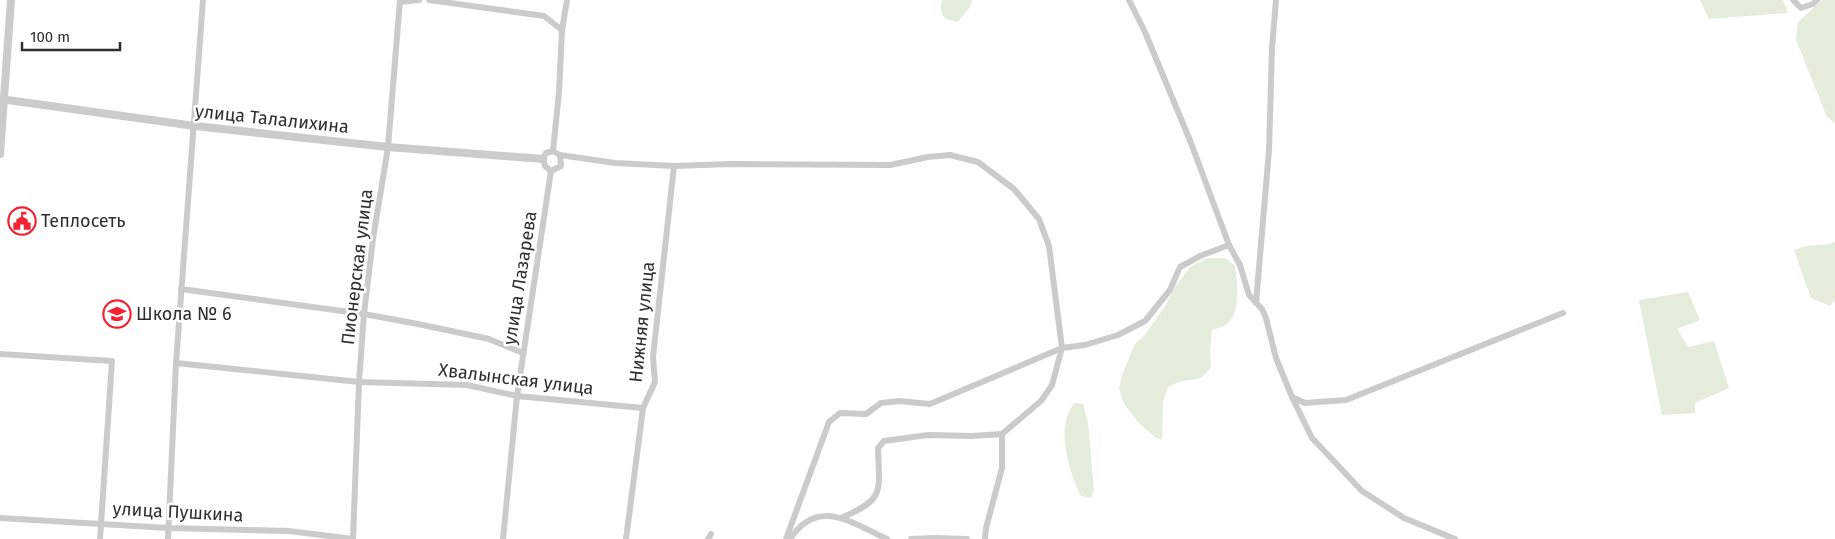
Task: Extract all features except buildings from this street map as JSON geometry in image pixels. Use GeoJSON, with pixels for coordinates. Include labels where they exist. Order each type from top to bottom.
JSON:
{"type":"FeatureCollection","features":[{"type":"Feature","properties":{"kind":"street"},"geometry":{"type":"LineString","coordinates":[[0,154],[2,99],[11,0]]}},
{"type":"Feature","properties":{"kind":"street"},"geometry":{"type":"LineString","coordinates":[[168,539],[176,363],[203,0]]}},
{"type":"Feature","properties":{"kind":"street"},"geometry":{"type":"LineString","coordinates":[[400,1],[419,0]]}},
{"type":"Feature","properties":{"kind":"street"},"geometry":{"type":"LineString","coordinates":[[429,0],[544,16],[562,30]]}},
{"type":"Feature","properties":{"kind":"street"},"geometry":{"type":"LineString","coordinates":[[553,151],[559,92],[562,30],[567,0]]}},
{"type":"Feature","properties":{"kind":"street"},"geometry":{"type":"LineString","coordinates":[[1129,0],[1145,32],[1191,143],[1229,245],[1240,265],[1249,295],[1262,309],[1266,318],[1276,358],[1312,438],[1362,491],[1404,518],[1455,539]]}},
{"type":"Feature","properties":{"kind":"street"},"geometry":{"type":"LineString","coordinates":[[1256,302],[1269,150],[1272,48],[1276,0]]}},
{"type":"Feature","properties":{"kind":"street"},"geometry":{"type":"LineString","coordinates":[[1793,0],[1801,8],[1815,2]]}},
{"type":"Feature","properties":{"kind":"street","name":"Пионерская улица"},"geometry":{"type":"LineString","coordinates":[[353,539],[359,382],[364,314],[373,239],[388,147],[400,1]]}},
{"type":"Feature","properties":{"kind":"street","name":"улица Талалихина"},"geometry":{"type":"LineString","coordinates":[[2,99],[194,126],[388,147],[543,159]]}},
{"type":"Feature","properties":{"kind":"street"},"geometry":{"type":"LineString","coordinates":[[560,154],[561,166],[551,170],[544,166],[543,159],[546,153],[553,151],[560,154],[615,163],[674,166],[730,164],[890,165],[928,157],[950,156],[978,162],[1014,189],[1039,219],[1049,246],[1062,348],[1052,385],[1041,401],[1002,434],[972,436],[928,434],[884,441],[878,448],[879,484],[874,500],[862,510],[841,518]]}},
{"type":"Feature","properties":{"kind":"street","name":"Нижняя улица"},"geometry":{"type":"LineString","coordinates":[[626,539],[643,408],[655,382],[653,357],[674,166]]}},
{"type":"Feature","properties":{"kind":"street","name":"улица Лазарева"},"geometry":{"type":"LineString","coordinates":[[503,539],[517,396],[551,170]]}},
{"type":"Feature","properties":{"kind":"street"},"geometry":{"type":"LineString","coordinates":[[786,539],[829,422],[840,413],[866,414],[881,403],[930,404],[1062,348],[1085,345],[1118,335],[1145,321],[1170,290],[1180,267],[1200,256],[1229,245]]}},
{"type":"Feature","properties":{"kind":"street"},"geometry":{"type":"LineString","coordinates":[[181,289],[364,314],[489,339],[523,353]]}},
{"type":"Feature","properties":{"kind":"street"},"geometry":{"type":"LineString","coordinates":[[1292,397],[1305,403],[1346,400],[1563,313]]}},
{"type":"Feature","properties":{"kind":"street"},"geometry":{"type":"LineString","coordinates":[[0,354],[112,360],[100,539]]}},
{"type":"Feature","properties":{"kind":"street","name":"Хвалынская улица"},"geometry":{"type":"LineString","coordinates":[[176,363],[359,382],[467,384],[517,396],[643,408]]}},
{"type":"Feature","properties":{"kind":"street"},"geometry":{"type":"LineString","coordinates":[[985,539],[986,528],[1002,468],[1002,434]]}},
{"type":"Feature","properties":{"kind":"street"},"geometry":{"type":"LineString","coordinates":[[790,539],[797,528],[809,519],[820,515],[841,518],[887,539]]}},
{"type":"Feature","properties":{"kind":"street","name":"улица Пушкина"},"geometry":{"type":"LineString","coordinates":[[0,518],[169,528],[289,531],[353,539]]}},
{"type":"Feature","properties":{"kind":"street"},"geometry":{"type":"LineString","coordinates":[[911,539],[967,539]]}},
{"type":"Feature","properties":{"kind":"green space"},"geometry":{"type":"Polygon","coordinates":[[[942,0],[972,0],[970,7],[958,22],[943,16],[941,9],[942,0]]]}},
{"type":"Feature","properties":{"kind":"green space"},"geometry":{"type":"Polygon","coordinates":[[[1700,0],[1783,0],[1788,13],[1709,19],[1700,0]]]}},
{"type":"Feature","properties":{"kind":"green space"},"geometry":{"type":"Polygon","coordinates":[[[1822,0],[1835,0],[1835,124],[1826,115],[1796,40],[1798,22],[1822,0]]]}},
{"type":"Feature","properties":{"kind":"green space"},"geometry":{"type":"Polygon","coordinates":[[[1835,242],[1835,300],[1830,306],[1811,298],[1794,250],[1806,246],[1835,242]]]}},
{"type":"Feature","properties":{"kind":"green space"},"geometry":{"type":"Polygon","coordinates":[[[1208,258],[1225,258],[1235,266],[1237,304],[1235,312],[1227,324],[1212,330],[1211,367],[1201,378],[1179,382],[1168,387],[1163,401],[1162,440],[1156,438],[1138,422],[1124,404],[1119,389],[1122,375],[1135,344],[1144,336],[1164,308],[1176,286],[1190,267],[1208,258]]]}},
{"type":"Feature","properties":{"kind":"green space"},"geometry":{"type":"Polygon","coordinates":[[[1688,292],[1700,320],[1677,329],[1688,347],[1714,341],[1729,388],[1695,403],[1695,413],[1662,415],[1639,300],[1688,292]]]}},
{"type":"Feature","properties":{"kind":"green space"},"geometry":{"type":"Polygon","coordinates":[[[1075,403],[1083,404],[1088,423],[1094,490],[1091,498],[1081,496],[1068,462],[1065,423],[1075,403]]]}},
{"type":"Feature","properties":{"kind":"place","name":"Теплосеть"},"geometry":{"type":"Point","coordinates":[22,221]}},
{"type":"Feature","properties":{"kind":"place","name":"Школа № 6"},"geometry":{"type":"Point","coordinates":[117,314]}}]}
